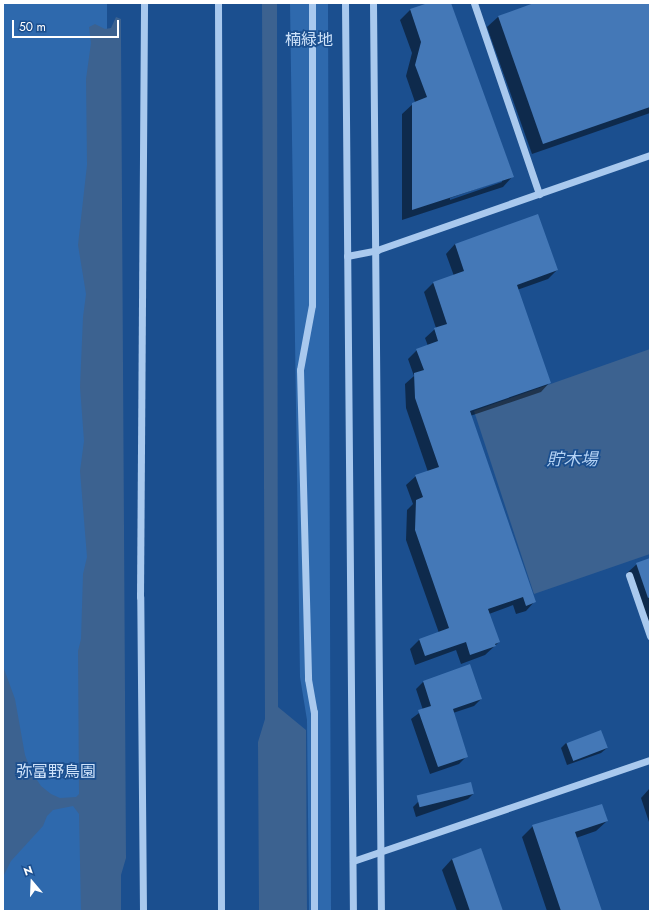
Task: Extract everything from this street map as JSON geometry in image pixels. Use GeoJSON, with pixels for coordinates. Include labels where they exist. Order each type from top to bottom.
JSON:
{"type":"FeatureCollection","features":[{"type":"Feature","properties":{"kind":"street"},"geometry":{"type":"LineString","coordinates":[[143,911],[140,589],[144,3]]}},
{"type":"Feature","properties":{"kind":"street"},"geometry":{"type":"LineString","coordinates":[[218,3],[221,911]]}},
{"type":"Feature","properties":{"kind":"street"},"geometry":{"type":"LineString","coordinates":[[312,3],[312,305],[300,370],[308,679],[314,712],[314,911]]}},
{"type":"Feature","properties":{"kind":"street"},"geometry":{"type":"LineString","coordinates":[[345,3],[353,911]]}},
{"type":"Feature","properties":{"kind":"street"},"geometry":{"type":"LineString","coordinates":[[373,3],[377,250],[381,911]]}},
{"type":"Feature","properties":{"kind":"street"},"geometry":{"type":"LineString","coordinates":[[474,3],[539,194]]}},
{"type":"Feature","properties":{"kind":"street"},"geometry":{"type":"LineString","coordinates":[[347,256],[377,250],[650,155]]}},
{"type":"Feature","properties":{"kind":"street"},"geometry":{"type":"LineString","coordinates":[[629,575],[650,636]]}},
{"type":"Feature","properties":{"kind":"street"},"geometry":{"type":"LineString","coordinates":[[353,861],[650,760]]}},
{"type":"Feature","properties":{"kind":"green space","name":"弥富野鳥園"},"geometry":{"type":"Polygon","coordinates":[[[3,3],[107,3],[107,911],[3,911],[3,3]]]}},
{"type":"Feature","properties":{"kind":"green space","name":"楠緑地"},"geometry":{"type":"Polygon","coordinates":[[[290,3],[328,3],[331,911],[309,911],[307,720],[300,677],[290,3]]]}},
{"type":"Feature","properties":{"kind":"water"},"geometry":{"type":"Polygon","coordinates":[[[262,3],[277,3],[278,707],[306,730],[307,911],[259,911],[258,742],[265,719],[262,3]]]}},
{"type":"Feature","properties":{"kind":"water"},"geometry":{"type":"Polygon","coordinates":[[[116,17],[121,19],[126,858],[121,875],[121,911],[81,911],[79,814],[73,806],[53,810],[47,816],[43,826],[11,861],[3,877],[3,666],[15,699],[25,755],[31,771],[41,786],[51,794],[60,798],[76,797],[79,794],[78,651],[81,639],[83,574],[87,557],[80,471],[84,441],[80,387],[83,317],[86,294],[78,245],[87,165],[86,79],[91,43],[89,27],[95,24],[105,29],[111,28],[116,17]]]}},
{"type":"Feature","properties":{"kind":"water","name":"貯木場"},"geometry":{"type":"Polygon","coordinates":[[[650,349],[650,554],[534,594],[474,411],[650,349]]]}},
{"type":"Feature","properties":{"kind":"building"},"geometry":{"type":"Polygon","coordinates":[[[428,3],[451,3],[514,177],[412,210],[412,103],[427,97],[415,65],[421,42],[410,9],[428,3]]]}},
{"type":"Feature","properties":{"kind":"building"},"geometry":{"type":"Polygon","coordinates":[[[534,3],[650,3],[650,107],[543,144],[498,16],[534,3]]]}},
{"type":"Feature","properties":{"kind":"building"},"geometry":{"type":"Polygon","coordinates":[[[538,214],[558,270],[517,285],[551,383],[470,411],[536,602],[526,606],[523,597],[488,609],[500,642],[495,644],[496,646],[470,655],[466,642],[425,656],[419,639],[449,628],[415,530],[416,500],[423,497],[415,475],[439,467],[415,398],[414,373],[424,370],[416,349],[438,341],[434,328],[447,324],[433,282],[464,271],[455,244],[538,214]]]}},
{"type":"Feature","properties":{"kind":"building"},"geometry":{"type":"Polygon","coordinates":[[[650,558],[650,597],[648,598],[636,563],[650,558]]]}},
{"type":"Feature","properties":{"kind":"building"},"geometry":{"type":"Polygon","coordinates":[[[470,664],[482,699],[453,709],[468,757],[438,767],[418,710],[431,706],[423,681],[470,664]]]}},
{"type":"Feature","properties":{"kind":"building"},"geometry":{"type":"Polygon","coordinates":[[[601,730],[608,748],[573,761],[566,743],[601,730]]]}},
{"type":"Feature","properties":{"kind":"building"},"geometry":{"type":"Polygon","coordinates":[[[471,782],[474,794],[420,807],[417,796],[471,782]]]}},
{"type":"Feature","properties":{"kind":"building"},"geometry":{"type":"Polygon","coordinates":[[[602,804],[608,821],[575,832],[602,911],[561,911],[532,825],[602,804]]]}},
{"type":"Feature","properties":{"kind":"building"},"geometry":{"type":"Polygon","coordinates":[[[481,848],[503,911],[470,911],[452,859],[481,848]]]}}]}
